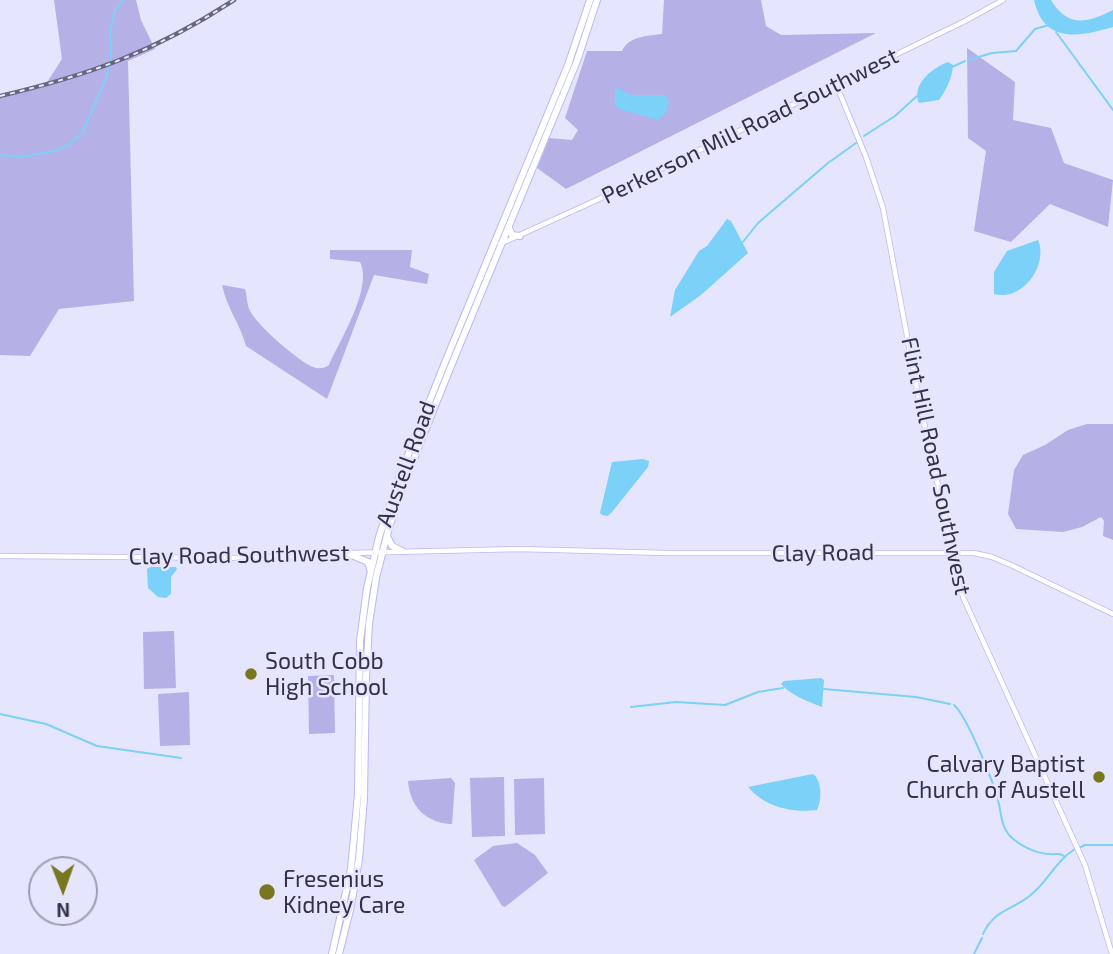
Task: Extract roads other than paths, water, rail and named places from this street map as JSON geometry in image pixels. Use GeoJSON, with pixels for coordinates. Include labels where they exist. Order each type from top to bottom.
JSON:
{"type":"FeatureCollection","features":[{"type":"Feature","properties":{"kind":"main road","name":"Austell Road"},"geometry":{"type":"LineString","coordinates":[[339,954],[355,885],[362,833],[366,655],[379,552],[398,480],[568,65],[590,0]]}},
{"type":"Feature","properties":{"kind":"main road","name":"Austell Road"},"geometry":{"type":"LineString","coordinates":[[332,954],[347,892],[355,832],[360,641],[371,571],[401,491],[577,61],[597,0]]}},
{"type":"Feature","properties":{"kind":"main road"},"geometry":{"type":"LineString","coordinates":[[508,227],[512,235],[520,236]]}},
{"type":"Feature","properties":{"kind":"main road"},"geometry":{"type":"LineString","coordinates":[[387,534],[392,546],[402,551]]}},
{"type":"Feature","properties":{"kind":"main road"},"geometry":{"type":"LineString","coordinates":[[340,554],[364,559],[369,562],[371,571]]}},
{"type":"Feature","properties":{"kind":"street","name":"Perkerson Mill Road Southwest"},"geometry":{"type":"LineString","coordinates":[[493,246],[520,236],[836,84],[1003,0]]}},
{"type":"Feature","properties":{"kind":"street","name":"Flint Hill Road Southwest"},"geometry":{"type":"LineString","coordinates":[[836,84],[866,157],[883,208],[920,405],[965,604],[1088,872],[1112,954]]}},
{"type":"Feature","properties":{"kind":"street","name":"Clay Road"},"geometry":{"type":"LineString","coordinates":[[520,549],[679,553],[979,554],[992,557],[1113,614]]}},
{"type":"Feature","properties":{"kind":"street","name":"Clay Road Southwest"},"geometry":{"type":"LineString","coordinates":[[0,556],[248,558],[520,549]]}},
{"type":"Feature","properties":{"kind":"water"},"geometry":{"type":"Polygon","coordinates":[[[1034,0],[1051,0],[1057,9],[1071,19],[1086,20],[1113,10],[1113,27],[1076,34],[1054,31],[1039,14],[1034,0]]]}},
{"type":"Feature","properties":{"kind":"water"},"geometry":{"type":"Polygon","coordinates":[[[948,62],[953,65],[952,74],[939,100],[919,103],[917,96],[920,84],[936,68],[948,62]]]}},
{"type":"Feature","properties":{"kind":"water"},"geometry":{"type":"Polygon","coordinates":[[[615,89],[631,95],[665,95],[669,102],[666,112],[660,119],[655,119],[619,109],[615,105],[615,89]]]}},
{"type":"Feature","properties":{"kind":"water"},"geometry":{"type":"Polygon","coordinates":[[[727,219],[731,221],[748,253],[701,295],[670,317],[675,290],[699,251],[707,246],[727,219]]]}},
{"type":"Feature","properties":{"kind":"water"},"geometry":{"type":"Polygon","coordinates":[[[1038,240],[1040,260],[1031,279],[1014,292],[994,294],[994,272],[1007,251],[1038,240]]]}},
{"type":"Feature","properties":{"kind":"water"},"geometry":{"type":"Polygon","coordinates":[[[643,459],[649,461],[648,467],[612,512],[608,516],[602,515],[600,513],[612,462],[643,459]]]}},
{"type":"Feature","properties":{"kind":"water"},"geometry":{"type":"Polygon","coordinates":[[[176,567],[171,577],[171,594],[166,598],[158,597],[148,588],[147,569],[176,567]]]}},
{"type":"Feature","properties":{"kind":"water"},"geometry":{"type":"Polygon","coordinates":[[[824,680],[822,707],[795,695],[781,684],[784,681],[824,680]]]}},
{"type":"Feature","properties":{"kind":"water"},"geometry":{"type":"Polygon","coordinates":[[[813,774],[820,790],[817,810],[798,810],[771,804],[748,787],[813,774]]]}},
{"type":"Feature","properties":{"kind":"waterway"},"geometry":{"type":"LineString","coordinates":[[0,155],[20,157],[56,151],[70,144],[82,133],[105,81],[111,61],[110,30],[115,10],[123,0]]}},
{"type":"Feature","properties":{"kind":"waterway"},"geometry":{"type":"LineString","coordinates":[[968,60],[992,53],[1016,51],[1035,29],[1049,25]]}},
{"type":"Feature","properties":{"kind":"waterway"},"geometry":{"type":"LineString","coordinates":[[1056,32],[1113,110]]}},
{"type":"Feature","properties":{"kind":"waterway"},"geometry":{"type":"LineString","coordinates":[[952,67],[965,61]]}},
{"type":"Feature","properties":{"kind":"waterway"},"geometry":{"type":"LineString","coordinates":[[864,136],[895,116],[917,96]]}},
{"type":"Feature","properties":{"kind":"waterway"},"geometry":{"type":"LineString","coordinates":[[743,242],[758,223],[828,163],[856,143]]}},
{"type":"Feature","properties":{"kind":"waterway"},"geometry":{"type":"LineString","coordinates":[[631,707],[676,702],[725,705],[758,692],[783,688]]}},
{"type":"Feature","properties":{"kind":"waterway"},"geometry":{"type":"LineString","coordinates":[[824,689],[916,697],[950,704]]}},
{"type":"Feature","properties":{"kind":"waterway"},"geometry":{"type":"LineString","coordinates":[[954,705],[966,722],[985,764],[1007,832],[1018,843],[1034,851],[1064,856]]}},
{"type":"Feature","properties":{"kind":"waterway"},"geometry":{"type":"LineString","coordinates":[[0,714],[46,724],[97,746],[181,758]]}},
{"type":"Feature","properties":{"kind":"waterway"},"geometry":{"type":"LineString","coordinates":[[1081,847],[1113,845]]}},
{"type":"Feature","properties":{"kind":"waterway"},"geometry":{"type":"LineString","coordinates":[[983,934],[993,919],[1026,899],[1075,849]]}},
{"type":"Feature","properties":{"kind":"waterway"},"geometry":{"type":"LineString","coordinates":[[974,954],[982,938]]}},
{"type":"Feature","properties":{"kind":"railway"},"geometry":{"type":"LineString","coordinates":[[0,96],[64,79],[122,59],[177,34],[234,0]]}},
{"type":"Feature","properties":{"kind":"place","name":"South Cobb High School"},"geometry":{"type":"Point","coordinates":[251,674]}},
{"type":"Feature","properties":{"kind":"place","name":"Calvary Baptist Church of Austell"},"geometry":{"type":"Point","coordinates":[1099,777]}},
{"type":"Feature","properties":{"kind":"place","name":"Fresenius Kidney Care"},"geometry":{"type":"Point","coordinates":[267,892]}}]}
